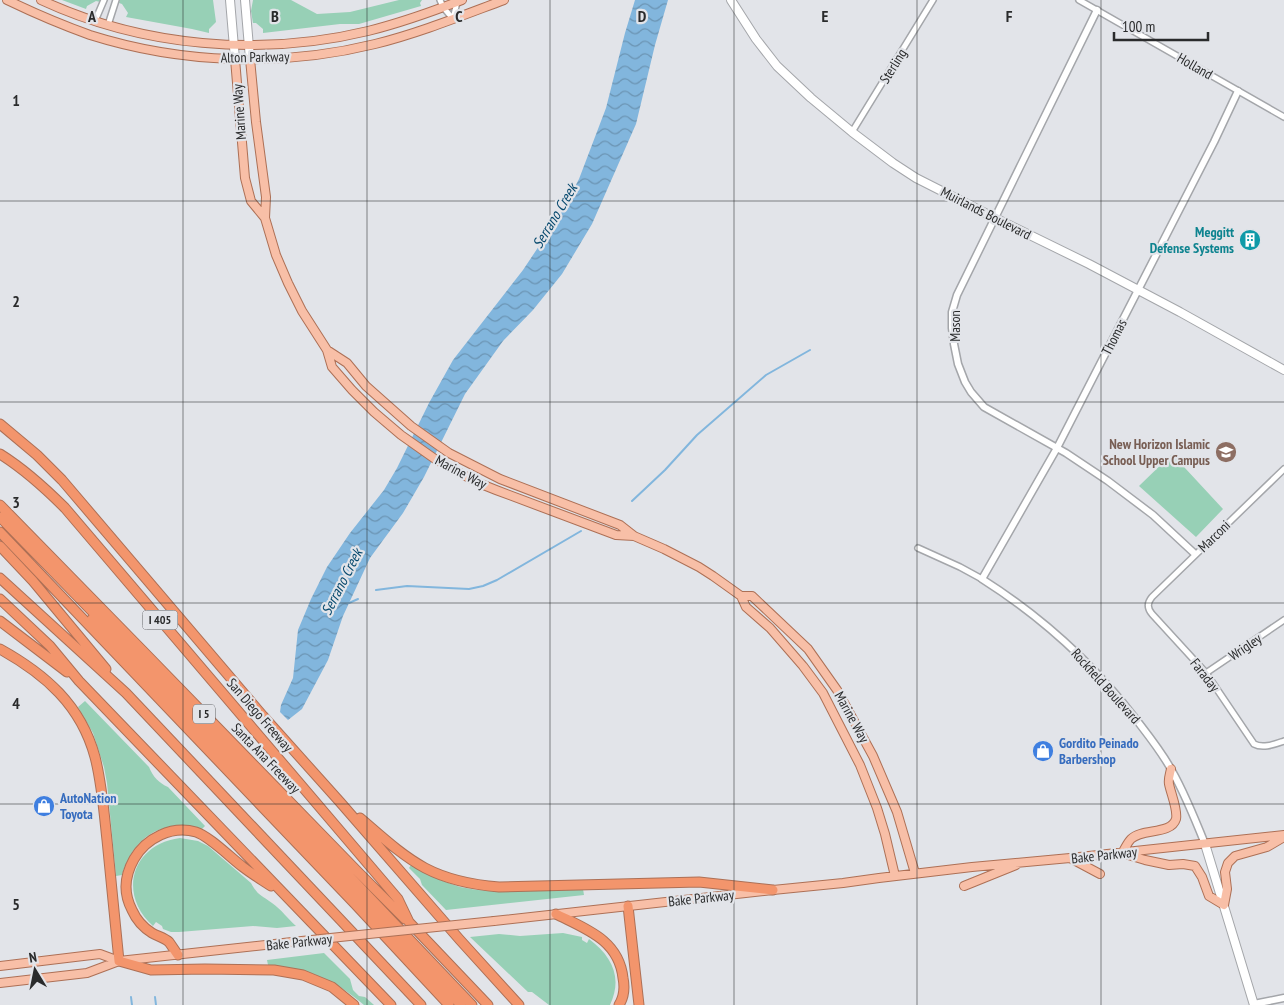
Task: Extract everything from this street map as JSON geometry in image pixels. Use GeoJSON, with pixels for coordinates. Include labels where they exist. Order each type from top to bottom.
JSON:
{"type":"FeatureCollection","features":[{"type":"Feature","properties":{"kind":"highway"},"geometry":{"type":"LineString","coordinates":[[0,424],[37,455],[62,480],[263,716],[519,1005]]}},
{"type":"Feature","properties":{"kind":"highway","name":"San Diego Freeway"},"geometry":{"type":"LineString","coordinates":[[0,454],[48,491],[80,526],[398,899],[408,922],[488,1005]]}},
{"type":"Feature","properties":{"kind":"highway","name":"Santa Ana Freeway"},"geometry":{"type":"LineString","coordinates":[[0,505],[408,922]]}},
{"type":"Feature","properties":{"kind":"highway"},"geometry":{"type":"LineString","coordinates":[[0,516],[286,810],[472,1005]]}},
{"type":"Feature","properties":{"kind":"highway"},"geometry":{"type":"LineString","coordinates":[[0,523],[185,715],[448,1005]]}},
{"type":"Feature","properties":{"kind":"highway"},"geometry":{"type":"LineString","coordinates":[[0,532],[460,1005]]}},
{"type":"Feature","properties":{"kind":"highway"},"geometry":{"type":"LineString","coordinates":[[0,546],[33,580],[126,693],[421,1005]]}},
{"type":"Feature","properties":{"kind":"highway"},"geometry":{"type":"LineString","coordinates":[[0,578],[126,693]]}},
{"type":"Feature","properties":{"kind":"highway"},"geometry":{"type":"LineString","coordinates":[[0,599],[50,646],[79,681],[391,1005]]}},
{"type":"Feature","properties":{"kind":"highway"},"geometry":{"type":"LineString","coordinates":[[0,621],[79,681]]}},
{"type":"Feature","properties":{"kind":"highway"},"geometry":{"type":"LineString","coordinates":[[0,648],[35,671],[55,688],[83,726],[98,771],[119,961],[151,970],[274,970],[303,975],[332,987],[354,1005]]}},
{"type":"Feature","properties":{"kind":"highway"},"geometry":{"type":"LineString","coordinates":[[340,802],[406,856],[424,867],[443,876],[478,886],[699,882],[773,890]]}},
{"type":"Feature","properties":{"kind":"highway"},"geometry":{"type":"LineString","coordinates":[[178,955],[168,941],[143,926],[136,918],[128,898],[126,887],[130,866],[137,853],[155,837],[169,832],[197,832],[243,867],[286,896]]}},
{"type":"Feature","properties":{"kind":"highway"},"geometry":{"type":"LineString","coordinates":[[628,906],[639,1005]]}},
{"type":"Feature","properties":{"kind":"highway"},"geometry":{"type":"LineString","coordinates":[[556,914],[592,932],[612,950],[623,975],[624,993],[619,1005]]}},
{"type":"Feature","properties":{"kind":"highway"},"geometry":{"type":"LineString","coordinates":[[503,988],[529,1005]]}},
{"type":"Feature","properties":{"kind":"main road","name":"Alton Parkway"},"geometry":{"type":"LineString","coordinates":[[6,0],[62,24],[119,43],[169,53],[234,59],[310,56],[352,49],[399,37],[504,0]]}},
{"type":"Feature","properties":{"kind":"main road","name":"Alton Parkway"},"geometry":{"type":"LineString","coordinates":[[41,0],[108,25],[167,38],[234,45],[295,43],[338,37],[390,25],[442,4],[458,1]]}},
{"type":"Feature","properties":{"kind":"main road","name":"Marine Way"},"geometry":{"type":"LineString","coordinates":[[230,0],[245,178],[251,201],[264,218],[276,255],[288,283],[302,311],[327,350],[332,366],[368,406],[401,435],[418,448],[476,482],[616,535],[634,536]]}},
{"type":"Feature","properties":{"kind":"main road","name":"Marine Way"},"geometry":{"type":"LineString","coordinates":[[244,0],[256,122],[266,197],[264,218]]}},
{"type":"Feature","properties":{"kind":"main road","name":"Muirlands Boulevard"},"geometry":{"type":"LineString","coordinates":[[731,0],[756,39],[777,66],[810,98],[881,154],[916,178],[1089,264],[1284,370]]}},
{"type":"Feature","properties":{"kind":"main road","name":"Marine Way"},"geometry":{"type":"LineString","coordinates":[[327,350],[347,363],[366,386],[411,426],[449,453],[500,479],[620,525],[634,536],[699,567],[742,596],[752,596],[801,643],[837,690],[873,756],[897,812],[915,873]]}},
{"type":"Feature","properties":{"kind":"main road","name":"Marine Way"},"geometry":{"type":"LineString","coordinates":[[742,596],[746,607],[770,628],[792,652],[823,693],[860,765],[877,808],[895,876]]}},
{"type":"Feature","properties":{"kind":"main road"},"geometry":{"type":"LineString","coordinates":[[1171,769],[1169,782],[1176,820],[1172,826],[1165,830],[1142,833],[1131,839],[1122,853],[1169,865],[1183,864],[1195,866],[1202,877],[1209,896],[1224,905],[1227,890],[1225,872],[1228,863],[1235,856],[1268,847],[1284,836]]}},
{"type":"Feature","properties":{"kind":"main road","name":"Bake Parkway"},"geometry":{"type":"LineString","coordinates":[[0,983],[87,973],[119,961],[844,883],[915,873],[1284,836]]}},
{"type":"Feature","properties":{"kind":"main road","name":"Rockfield Boulevard"},"geometry":{"type":"LineString","coordinates":[[1205,844],[1253,1005]]}},
{"type":"Feature","properties":{"kind":"main road"},"geometry":{"type":"LineString","coordinates":[[1070,858],[1100,874]]}},
{"type":"Feature","properties":{"kind":"main road"},"geometry":{"type":"LineString","coordinates":[[964,886],[1025,862]]}},
{"type":"Feature","properties":{"kind":"main road","name":"Bake Parkway"},"geometry":{"type":"LineString","coordinates":[[0,966],[100,954],[119,961]]}},
{"type":"Feature","properties":{"kind":"street"},"geometry":{"type":"LineString","coordinates":[[96,21],[104,0]]}},
{"type":"Feature","properties":{"kind":"street"},"geometry":{"type":"LineString","coordinates":[[108,25],[116,0]]}},
{"type":"Feature","properties":{"kind":"street","name":"Sterling"},"geometry":{"type":"LineString","coordinates":[[852,132],[934,0]]}},
{"type":"Feature","properties":{"kind":"street","name":"Holland"},"geometry":{"type":"LineString","coordinates":[[1079,0],[1284,117]]}},
{"type":"Feature","properties":{"kind":"street"},"geometry":{"type":"LineString","coordinates":[[453,18],[458,1]]}},
{"type":"Feature","properties":{"kind":"street"},"geometry":{"type":"LineString","coordinates":[[442,4],[453,18]]}},
{"type":"Feature","properties":{"kind":"street","name":"Mason"},"geometry":{"type":"LineString","coordinates":[[1097,10],[957,295],[952,312],[953,336],[958,364],[968,387],[984,407],[1057,448],[1114,486],[1152,515],[1195,554]]}},
{"type":"Feature","properties":{"kind":"street","name":"Thomas"},"geometry":{"type":"LineString","coordinates":[[982,579],[1057,448],[1214,142],[1238,91]]}},
{"type":"Feature","properties":{"kind":"street","name":"Marconi"},"geometry":{"type":"LineString","coordinates":[[1148,606],[1152,597],[1284,469]]}},
{"type":"Feature","properties":{"kind":"street","name":"Rockfield Boulevard"},"geometry":{"type":"LineString","coordinates":[[918,548],[982,579],[1028,610],[1083,658],[1122,700],[1171,769],[1190,805],[1205,844]]}},
{"type":"Feature","properties":{"kind":"street","name":"Faraday"},"geometry":{"type":"LineString","coordinates":[[1148,606],[1152,614],[1206,673],[1252,741],[1258,746],[1284,742]]}},
{"type":"Feature","properties":{"kind":"street","name":"Wrigley"},"geometry":{"type":"LineString","coordinates":[[1206,673],[1284,620]]}},
{"type":"Feature","properties":{"kind":"street"},"geometry":{"type":"LineString","coordinates":[[1253,1005],[1284,998]]}},
{"type":"Feature","properties":{"kind":"green space"},"geometry":{"type":"Polygon","coordinates":[[[62,0],[100,0],[100,2],[96,1],[87,6],[86,9],[62,0]]]}},
{"type":"Feature","properties":{"kind":"green space"},"geometry":{"type":"Polygon","coordinates":[[[120,0],[213,0],[216,22],[209,29],[209,33],[126,17],[128,13],[122,4],[119,3],[120,0]]]}},
{"type":"Feature","properties":{"kind":"green space"},"geometry":{"type":"Polygon","coordinates":[[[253,0],[291,0],[317,14],[350,12],[399,0],[422,0],[421,6],[359,24],[340,24],[263,33],[263,29],[256,23],[253,23],[251,11],[253,0]]]}},
{"type":"Feature","properties":{"kind":"green space"},"geometry":{"type":"Polygon","coordinates":[[[1172,454],[1223,509],[1196,537],[1139,486],[1172,454]]]}},
{"type":"Feature","properties":{"kind":"green space"},"geometry":{"type":"Polygon","coordinates":[[[85,701],[149,767],[152,774],[168,787],[205,826],[201,830],[187,826],[171,827],[160,829],[151,834],[130,855],[122,875],[116,876],[104,767],[93,733],[78,707],[85,701]]]}},
{"type":"Feature","properties":{"kind":"green space"},"geometry":{"type":"Polygon","coordinates":[[[180,838],[198,841],[208,846],[251,883],[258,893],[275,905],[296,926],[277,928],[253,926],[171,932],[163,929],[156,922],[153,926],[142,913],[135,900],[133,886],[135,872],[141,860],[150,850],[164,842],[180,838]]]}},
{"type":"Feature","properties":{"kind":"green space"},"geometry":{"type":"Polygon","coordinates":[[[411,865],[440,880],[460,887],[477,890],[583,889],[584,895],[446,910],[422,885],[420,879],[409,868],[411,865]]]}},
{"type":"Feature","properties":{"kind":"green space"},"geometry":{"type":"Polygon","coordinates":[[[563,933],[582,937],[582,940],[587,943],[589,939],[609,960],[615,977],[614,995],[610,1005],[549,1005],[532,992],[528,992],[470,937],[499,934],[520,936],[563,933]]]}},
{"type":"Feature","properties":{"kind":"green space"},"geometry":{"type":"Polygon","coordinates":[[[324,953],[350,979],[353,990],[374,1005],[364,1005],[342,988],[319,976],[295,969],[268,965],[267,960],[324,953]]]}},
{"type":"Feature","properties":{"kind":"water"},"geometry":{"type":"Polygon","coordinates":[[[635,0],[668,0],[636,124],[592,224],[562,274],[533,310],[503,341],[465,394],[424,477],[403,513],[370,558],[343,616],[328,660],[302,709],[288,720],[280,712],[281,705],[293,678],[298,630],[311,599],[327,567],[350,533],[384,490],[453,360],[523,270],[563,210],[579,179],[606,108],[635,0]]]}},
{"type":"Feature","properties":{"kind":"waterway"},"geometry":{"type":"LineString","coordinates":[[632,501],[665,470],[697,435],[766,375],[810,350]]}},
{"type":"Feature","properties":{"kind":"waterway"},"geometry":{"type":"LineString","coordinates":[[376,590],[407,586],[469,589],[483,586],[497,580],[581,531]]}},
{"type":"Feature","properties":{"kind":"waterway"},"geometry":{"type":"LineString","coordinates":[[349,603],[358,599]]}},
{"type":"Feature","properties":{"kind":"waterway","name":"Serrano Creek"},"geometry":{"type":"LineString","coordinates":[[131,997],[132,1005]]}},
{"type":"Feature","properties":{"kind":"waterway"},"geometry":{"type":"LineString","coordinates":[[155,997],[156,1005]]}},
{"type":"Feature","properties":{"kind":"place","name":"Meggitt Defense Systems"},"geometry":{"type":"Point","coordinates":[1250,240]}},
{"type":"Feature","properties":{"kind":"place","name":"New Horizon Islamic School Upper Campus"},"geometry":{"type":"Point","coordinates":[1226,452]}},
{"type":"Feature","properties":{"kind":"place","name":"Gordito Peinado Barbershop"},"geometry":{"type":"Point","coordinates":[1043,751]}},
{"type":"Feature","properties":{"kind":"place","name":"AutoNation Toyota"},"geometry":{"type":"Point","coordinates":[44,806]}}]}
